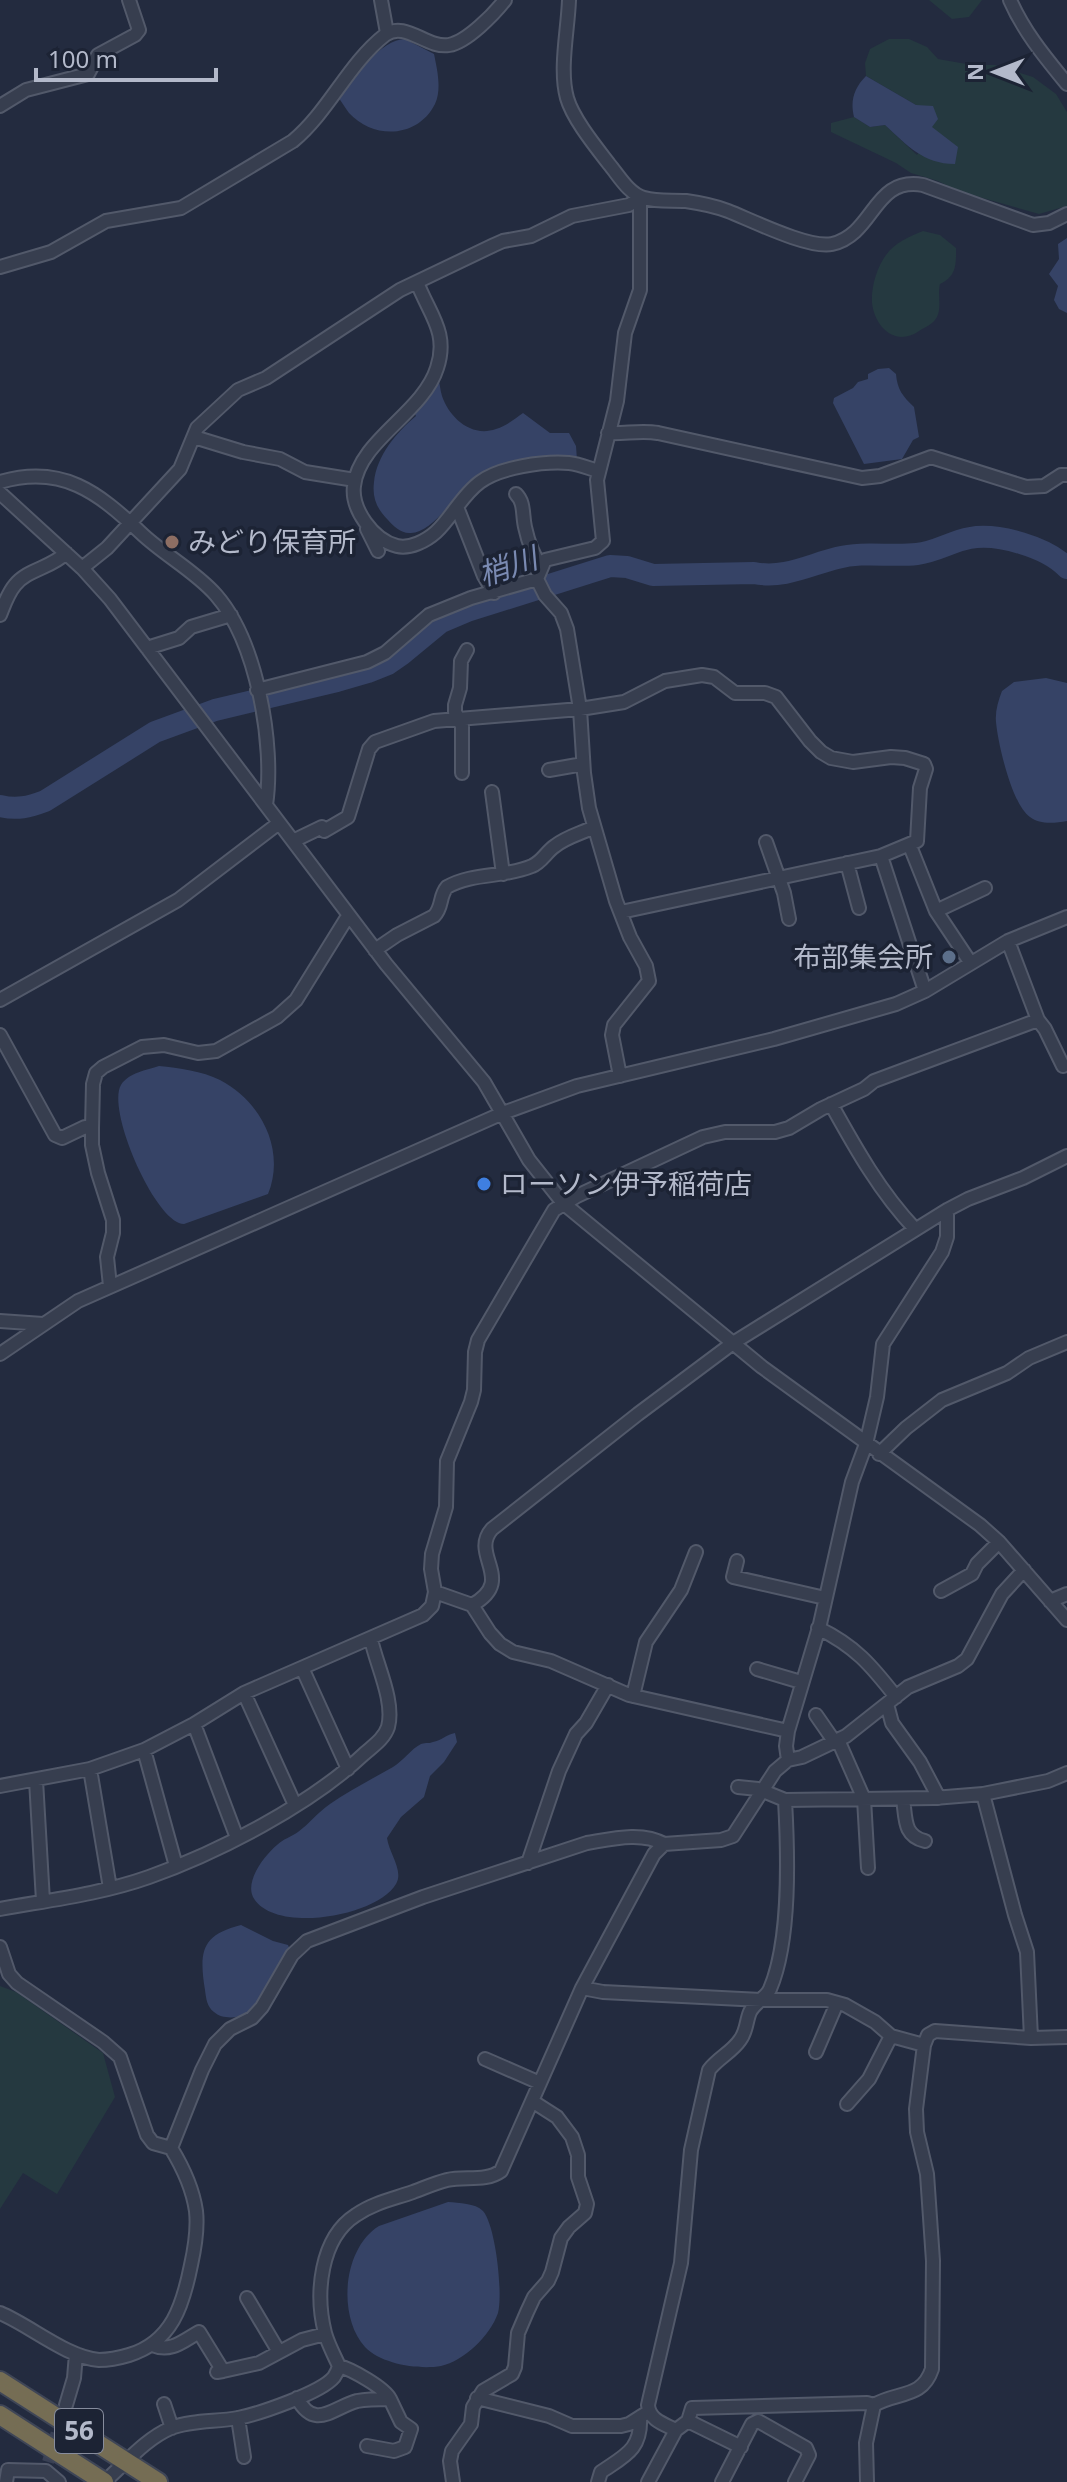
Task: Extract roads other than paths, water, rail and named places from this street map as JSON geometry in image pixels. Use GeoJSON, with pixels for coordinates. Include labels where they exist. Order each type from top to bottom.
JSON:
{"type":"FeatureCollection","features":[{"type":"Feature","properties":{"kind":"highway","name":"56"},"geometry":{"type":"LineString","coordinates":[[0,2381],[158,2482]]}},
{"type":"Feature","properties":{"kind":"highway","name":"56"},"geometry":{"type":"LineString","coordinates":[[0,2415],[104,2482]]}},
{"type":"Feature","properties":{"kind":"street"},"geometry":{"type":"LineString","coordinates":[[0,106],[26,90],[88,74],[98,55],[139,30],[129,0]]}},
{"type":"Feature","properties":{"kind":"street"},"geometry":{"type":"LineString","coordinates":[[381,0],[387,33]]}},
{"type":"Feature","properties":{"kind":"street"},"geometry":{"type":"LineString","coordinates":[[0,267],[51,252],[106,221],[181,208],[304,132],[355,66],[387,33],[403,31],[435,45],[453,44],[492,16],[505,0]]}},
{"type":"Feature","properties":{"kind":"street"},"geometry":{"type":"LineString","coordinates":[[569,0],[565,72],[567,97],[597,149],[640,198],[711,206],[827,245],[848,239],[889,190],[910,183],[1033,225],[1049,223],[1067,214]]}},
{"type":"Feature","properties":{"kind":"street"},"geometry":{"type":"LineString","coordinates":[[1010,0],[1031,40],[1067,84]]}},
{"type":"Feature","properties":{"kind":"street"},"geometry":{"type":"LineString","coordinates":[[82,568],[107,548],[180,469],[204,419],[238,390],[266,378],[400,290],[503,241],[531,236],[572,216],[629,205],[640,198]]}},
{"type":"Feature","properties":{"kind":"street"},"geometry":{"type":"LineString","coordinates":[[620,1076],[612,1035],[614,1025],[649,981],[649,973],[630,937],[589,808],[580,709],[567,629],[561,613],[545,595],[537,579],[541,566],[550,557],[595,548],[603,541],[598,471],[617,401],[625,333],[640,290],[640,198]]}},
{"type":"Feature","properties":{"kind":"street"},"geometry":{"type":"LineString","coordinates":[[378,551],[354,502],[355,480],[363,461],[394,424],[415,405],[437,368],[442,337],[440,328],[417,282]]}},
{"type":"Feature","properties":{"kind":"street"},"geometry":{"type":"LineString","coordinates":[[608,433],[647,431],[862,478],[880,476],[931,457],[1026,487],[1044,486],[1061,475],[1067,475]]}},
{"type":"Feature","properties":{"kind":"street"},"geometry":{"type":"LineString","coordinates":[[194,437],[280,459],[305,472],[355,480]]}},
{"type":"Feature","properties":{"kind":"street"},"geometry":{"type":"LineString","coordinates":[[361,517],[387,542],[409,546],[431,536],[481,481],[520,467],[566,463],[598,471]]}},
{"type":"Feature","properties":{"kind":"street"},"geometry":{"type":"LineString","coordinates":[[0,482],[50,476],[90,490],[215,593],[231,615],[248,654],[259,697],[269,739],[266,805]]}},
{"type":"Feature","properties":{"kind":"street"},"geometry":{"type":"LineString","coordinates":[[0,493],[82,568],[110,599],[348,916],[484,1082],[529,1160],[563,1203],[733,1343],[879,1454],[961,1510],[999,1542],[1067,1620]]}},
{"type":"Feature","properties":{"kind":"street"},"geometry":{"type":"LineString","coordinates":[[516,494],[524,509],[524,523],[533,555],[541,566]]}},
{"type":"Feature","properties":{"kind":"street"},"geometry":{"type":"LineString","coordinates":[[457,507],[484,576],[494,593]]}},
{"type":"Feature","properties":{"kind":"street"},"geometry":{"type":"LineString","coordinates":[[0,615],[15,585],[35,571],[58,561],[66,553]]}},
{"type":"Feature","properties":{"kind":"street"},"geometry":{"type":"LineString","coordinates":[[259,697],[367,662],[385,653],[429,615],[471,598],[537,579]]}},
{"type":"Feature","properties":{"kind":"street"},"geometry":{"type":"LineString","coordinates":[[147,648],[179,638],[191,627],[231,615]]}},
{"type":"Feature","properties":{"kind":"street"},"geometry":{"type":"LineString","coordinates":[[462,773],[462,726],[455,705],[460,688],[461,661],[467,650]]}},
{"type":"Feature","properties":{"kind":"street"},"geometry":{"type":"LineString","coordinates":[[293,841],[322,827],[324,831],[348,817],[369,749],[375,742],[434,721],[580,709],[624,702],[665,681],[691,675],[714,677],[735,693],[771,694],[810,741],[831,758],[853,762],[891,757],[924,764],[926,769],[919,798],[918,836],[910,846],[881,856],[621,912]]}},
{"type":"Feature","properties":{"kind":"street"},"geometry":{"type":"LineString","coordinates":[[549,770],[583,764]]}},
{"type":"Feature","properties":{"kind":"street"},"geometry":{"type":"LineString","coordinates":[[492,792],[503,874]]}},
{"type":"Feature","properties":{"kind":"street"},"geometry":{"type":"LineString","coordinates":[[0,1000],[178,900],[279,823]]}},
{"type":"Feature","properties":{"kind":"street"},"geometry":{"type":"LineString","coordinates":[[375,950],[434,916],[439,911],[447,887],[479,875],[503,874],[533,866],[556,844],[594,827]]}},
{"type":"Feature","properties":{"kind":"street"},"geometry":{"type":"LineString","coordinates":[[766,842],[784,893],[789,919]]}},
{"type":"Feature","properties":{"kind":"street"},"geometry":{"type":"LineString","coordinates":[[910,846],[936,911],[970,962]]}},
{"type":"Feature","properties":{"kind":"street"},"geometry":{"type":"LineString","coordinates":[[881,856],[925,991]]}},
{"type":"Feature","properties":{"kind":"street"},"geometry":{"type":"LineString","coordinates":[[847,863],[859,908]]}},
{"type":"Feature","properties":{"kind":"street"},"geometry":{"type":"LineString","coordinates":[[936,911],[985,888]]}},
{"type":"Feature","properties":{"kind":"street"},"geometry":{"type":"LineString","coordinates":[[110,1286],[107,1257],[113,1220],[92,1145],[96,1073],[142,1047],[164,1045],[198,1053],[216,1051],[277,1017],[296,1000],[348,916]]}},
{"type":"Feature","properties":{"kind":"street"},"geometry":{"type":"LineString","coordinates":[[0,1354],[78,1301],[503,1113],[577,1086],[828,1024],[896,1004],[925,991],[1008,941],[1067,917]]}},
{"type":"Feature","properties":{"kind":"street"},"geometry":{"type":"LineString","coordinates":[[1008,941],[1038,1020],[1063,1066]]}},
{"type":"Feature","properties":{"kind":"street"},"geometry":{"type":"LineString","coordinates":[[0,1786],[90,1769],[144,1750],[244,1693],[303,1670],[423,1615],[432,1606],[435,1592],[432,1554],[446,1507],[447,1461],[471,1402],[478,1340],[547,1219],[563,1203],[703,1137],[725,1132],[775,1132],[789,1128],[874,1081],[1038,1020]]}},
{"type":"Feature","properties":{"kind":"street"},"geometry":{"type":"LineString","coordinates":[[0,1035],[55,1135],[62,1138],[85,1127],[92,1128]]}},
{"type":"Feature","properties":{"kind":"street"},"geometry":{"type":"LineString","coordinates":[[831,1104],[884,1193],[915,1229]]}},
{"type":"Feature","properties":{"kind":"street"},"geometry":{"type":"LineString","coordinates":[[472,1605],[486,1598],[492,1586],[486,1536],[492,1529],[660,1397],[733,1343],[947,1210],[1067,1156]]}},
{"type":"Feature","properties":{"kind":"street"},"geometry":{"type":"LineString","coordinates":[[788,1760],[788,1731],[818,1628],[852,1482],[866,1444],[877,1397],[883,1344],[942,1252],[947,1237],[947,1210]]}},
{"type":"Feature","properties":{"kind":"street"},"geometry":{"type":"LineString","coordinates":[[0,1321],[43,1324]]}},
{"type":"Feature","properties":{"kind":"street"},"geometry":{"type":"LineString","coordinates":[[879,1454],[942,1400],[1007,1373],[1029,1358],[1067,1342]]}},
{"type":"Feature","properties":{"kind":"street"},"geometry":{"type":"LineString","coordinates":[[941,1591],[972,1574],[984,1556],[999,1542]]}},
{"type":"Feature","properties":{"kind":"street"},"geometry":{"type":"LineString","coordinates":[[633,1696],[646,1642],[681,1590],[696,1552]]}},
{"type":"Feature","properties":{"kind":"street"},"geometry":{"type":"LineString","coordinates":[[737,1561],[733,1577],[825,1598]]}},
{"type":"Feature","properties":{"kind":"street"},"geometry":{"type":"LineString","coordinates":[[171,2148],[215,2044],[230,2029],[252,2018],[262,2007],[292,1955],[307,1941],[423,1897],[587,1843],[615,1838],[653,1837],[664,1844],[705,1842],[733,1836],[775,1771],[788,1760],[836,1741],[908,1687],[958,1666],[967,1659],[1002,1594],[1024,1570]]}},
{"type":"Feature","properties":{"kind":"street"},"geometry":{"type":"LineString","coordinates":[[435,1592],[472,1605],[490,1633],[513,1652],[551,1661],[633,1696],[788,1731]]}},
{"type":"Feature","properties":{"kind":"street"},"geometry":{"type":"LineString","coordinates":[[1050,1601],[1067,1594]]}},
{"type":"Feature","properties":{"kind":"street"},"geometry":{"type":"LineString","coordinates":[[818,1628],[844,1641],[861,1655],[892,1700],[892,1723],[920,1762],[939,1798]]}},
{"type":"Feature","properties":{"kind":"street"},"geometry":{"type":"LineString","coordinates":[[0,1909],[110,1888],[176,1866],[237,1838],[315,1795],[384,1736],[388,1725],[382,1674],[375,1660],[371,1639]]}},
{"type":"Feature","properties":{"kind":"street"},"geometry":{"type":"LineString","coordinates":[[757,1669],[801,1682]]}},
{"type":"Feature","properties":{"kind":"street"},"geometry":{"type":"LineString","coordinates":[[303,1670],[348,1769]]}},
{"type":"Feature","properties":{"kind":"street"},"geometry":{"type":"LineString","coordinates":[[528,1863],[559,1771],[576,1734],[608,1685]]}},
{"type":"Feature","properties":{"kind":"street"},"geometry":{"type":"LineString","coordinates":[[244,1693],[295,1805]]}},
{"type":"Feature","properties":{"kind":"street"},"geometry":{"type":"LineString","coordinates":[[816,1715],[836,1741],[864,1799],[868,1868]]}},
{"type":"Feature","properties":{"kind":"street"},"geometry":{"type":"LineString","coordinates":[[194,1724],[237,1838]]}},
{"type":"Feature","properties":{"kind":"street"},"geometry":{"type":"LineString","coordinates":[[144,1750],[176,1866]]}},
{"type":"Feature","properties":{"kind":"street"},"geometry":{"type":"LineString","coordinates":[[90,1769],[110,1888]]}},
{"type":"Feature","properties":{"kind":"street"},"geometry":{"type":"LineString","coordinates":[[738,1787],[785,1800],[939,1798],[983,1794],[1048,1781],[1067,1773]]}},
{"type":"Feature","properties":{"kind":"street"},"geometry":{"type":"LineString","coordinates":[[36,1780],[43,1901]]}},
{"type":"Feature","properties":{"kind":"street"},"geometry":{"type":"LineString","coordinates":[[983,1794],[1027,1952],[1031,2038]]}},
{"type":"Feature","properties":{"kind":"street"},"geometry":{"type":"LineString","coordinates":[[903,1799],[909,1833],[925,1841]]}},
{"type":"Feature","properties":{"kind":"street"},"geometry":{"type":"LineString","coordinates":[[598,2482],[601,2472],[624,2458],[641,2433],[681,2263],[691,2150],[709,2070],[716,2060],[739,2043],[746,2031],[751,2010],[769,1991],[785,1917],[788,1853],[785,1800]]}},
{"type":"Feature","properties":{"kind":"street"},"geometry":{"type":"LineString","coordinates":[[339,2366],[325,2334],[321,2300],[323,2268],[333,2240],[354,2215],[383,2201],[449,2180],[495,2175],[501,2171],[582,1988],[654,1854],[664,1844]]}},
{"type":"Feature","properties":{"kind":"street"},"geometry":{"type":"LineString","coordinates":[[0,1947],[5,1974],[120,2057],[147,2135],[153,2143],[171,2148],[196,2208],[196,2241],[183,2302],[169,2329],[152,2345],[134,2354],[110,2360],[86,2358],[0,2313]]}},
{"type":"Feature","properties":{"kind":"street"},"geometry":{"type":"LineString","coordinates":[[582,1988],[603,1992],[761,2000],[827,2000],[875,2022],[891,2036],[924,2045]]}},
{"type":"Feature","properties":{"kind":"street"},"geometry":{"type":"LineString","coordinates":[[816,2052],[837,2003]]}},
{"type":"Feature","properties":{"kind":"street"},"geometry":{"type":"LineString","coordinates":[[648,2482],[676,2430],[688,2421],[692,2408],[874,2405],[921,2388],[928,2381],[932,2369],[933,2261],[927,2174],[917,2132],[916,2109],[928,2035],[935,2031],[1031,2038],[1067,2037]]}},
{"type":"Feature","properties":{"kind":"street"},"geometry":{"type":"LineString","coordinates":[[847,2104],[869,2079],[891,2036]]}},
{"type":"Feature","properties":{"kind":"street"},"geometry":{"type":"LineString","coordinates":[[485,2059],[540,2083]]}},
{"type":"Feature","properties":{"kind":"street"},"geometry":{"type":"LineString","coordinates":[[453,2482],[452,2451],[471,2424],[477,2398],[512,2374],[518,2333],[527,2312],[534,2297],[548,2281],[561,2238],[585,2213],[587,2204],[578,2177],[578,2155],[572,2137],[557,2117],[532,2101]]}},
{"type":"Feature","properties":{"kind":"street"},"geometry":{"type":"LineString","coordinates":[[247,2298],[279,2352]]}},
{"type":"Feature","properties":{"kind":"street"},"geometry":{"type":"LineString","coordinates":[[152,2345],[174,2347],[199,2332],[220,2371],[259,2363],[302,2340],[325,2334]]}},
{"type":"Feature","properties":{"kind":"street"},"geometry":{"type":"LineString","coordinates":[[66,2405],[74,2378],[76,2354]]}},
{"type":"Feature","properties":{"kind":"street"},"geometry":{"type":"LineString","coordinates":[[104,2482],[142,2447],[172,2428],[257,2414],[328,2383],[339,2366]]}},
{"type":"Feature","properties":{"kind":"street"},"geometry":{"type":"LineString","coordinates":[[339,2366],[350,2369],[384,2390],[401,2422],[411,2429],[405,2447],[394,2451],[367,2446]]}},
{"type":"Feature","properties":{"kind":"street"},"geometry":{"type":"LineString","coordinates":[[297,2398],[303,2409],[315,2415],[326,2415],[356,2402],[390,2399]]}},
{"type":"Feature","properties":{"kind":"street"},"geometry":{"type":"LineString","coordinates":[[477,2398],[549,2416],[572,2426],[621,2426],[644,2415],[676,2430]]}},
{"type":"Feature","properties":{"kind":"street"},"geometry":{"type":"LineString","coordinates":[[164,2404],[172,2428]]}},
{"type":"Feature","properties":{"kind":"street"},"geometry":{"type":"LineString","coordinates":[[867,2482],[866,2443],[874,2405]]}},
{"type":"Feature","properties":{"kind":"street"},"geometry":{"type":"LineString","coordinates":[[238,2418],[244,2457]]}},
{"type":"Feature","properties":{"kind":"street"},"geometry":{"type":"LineString","coordinates":[[688,2421],[741,2447]]}},
{"type":"Feature","properties":{"kind":"street"},"geometry":{"type":"LineString","coordinates":[[722,2482],[752,2424],[758,2421],[806,2448],[809,2455],[795,2482]]}},
{"type":"Feature","properties":{"kind":"street"},"geometry":{"type":"LineString","coordinates":[[6,2482],[8,2470],[47,2466],[59,2482]]}},
{"type":"Feature","properties":{"kind":"water"},"geometry":{"type":"Polygon","coordinates":[[[405,39],[434,54],[439,86],[435,104],[418,124],[407,129],[383,131],[371,128],[349,113],[338,97],[377,52],[405,39]]]}},
{"type":"Feature","properties":{"kind":"water"},"geometry":{"type":"Polygon","coordinates":[[[866,76],[916,105],[933,106],[938,119],[932,127],[958,147],[955,164],[925,157],[885,125],[870,127],[854,117],[854,95],[866,76]]]}},
{"type":"Feature","properties":{"kind":"water"},"geometry":{"type":"Polygon","coordinates":[[[1067,238],[1067,313],[1059,309],[1054,300],[1058,286],[1049,274],[1059,259],[1058,244],[1067,238]]]}},
{"type":"Feature","properties":{"kind":"water"},"geometry":{"type":"Polygon","coordinates":[[[889,368],[896,374],[901,392],[914,407],[919,437],[913,440],[902,459],[864,464],[833,403],[834,398],[868,379],[868,374],[889,368]]]}},
{"type":"Feature","properties":{"kind":"water"},"geometry":{"type":"Polygon","coordinates":[[[438,378],[445,404],[462,424],[478,431],[487,431],[504,426],[523,413],[550,433],[569,433],[576,446],[577,460],[494,467],[472,482],[429,526],[409,533],[400,530],[384,516],[376,503],[376,472],[389,445],[416,416],[414,412],[422,405],[438,378]]]}},
{"type":"Feature","properties":{"kind":"water"},"geometry":{"type":"Polygon","coordinates":[[[1046,678],[1067,683],[1067,821],[1053,823],[1034,820],[1017,800],[1003,759],[996,718],[1002,691],[1014,682],[1046,678]]]}},
{"type":"Feature","properties":{"kind":"water"},"geometry":{"type":"Polygon","coordinates":[[[159,1066],[213,1077],[247,1100],[266,1128],[272,1144],[273,1177],[268,1194],[184,1224],[173,1219],[160,1206],[136,1164],[118,1098],[121,1085],[128,1078],[159,1066]]]}},
{"type":"Feature","properties":{"kind":"water"},"geometry":{"type":"Polygon","coordinates":[[[455,1733],[457,1742],[430,1776],[424,1797],[401,1817],[387,1838],[398,1879],[386,1895],[348,1912],[303,1918],[282,1916],[264,1909],[253,1897],[254,1876],[262,1861],[279,1843],[298,1832],[338,1799],[397,1764],[417,1746],[455,1733]]]}},
{"type":"Feature","properties":{"kind":"water"},"geometry":{"type":"Polygon","coordinates":[[[241,1925],[288,1945],[290,1950],[254,2009],[240,2016],[223,2017],[212,2010],[207,2002],[203,1955],[210,1940],[241,1925]]]}},
{"type":"Feature","properties":{"kind":"water"},"geometry":{"type":"Polygon","coordinates":[[[448,2202],[476,2206],[488,2219],[497,2261],[500,2292],[498,2313],[475,2346],[450,2363],[422,2367],[381,2358],[365,2347],[350,2318],[348,2283],[351,2266],[367,2236],[379,2226],[448,2202]]]}},
{"type":"Feature","properties":{"kind":"waterway","name":"梢川"},"geometry":{"type":"LineString","coordinates":[[0,806],[23,807],[45,801],[155,732],[215,710],[368,672],[388,664],[441,622],[610,566],[627,567],[653,575],[776,574],[847,556],[924,553],[963,539],[981,537],[1022,543],[1058,560],[1067,568]]}},
{"type":"Feature","properties":{"kind":"tunnel"},"geometry":{"type":"LineString","coordinates":[[48,2462],[62,2415]]}},
{"type":"Feature","properties":{"kind":"place","name":"みどり保育所"},"geometry":{"type":"Point","coordinates":[172,542]}},
{"type":"Feature","properties":{"kind":"place","name":"布部集会所"},"geometry":{"type":"Point","coordinates":[949,957]}},
{"type":"Feature","properties":{"kind":"place","name":"ローソン伊予稲荷店"},"geometry":{"type":"Point","coordinates":[484,1184]}}]}
